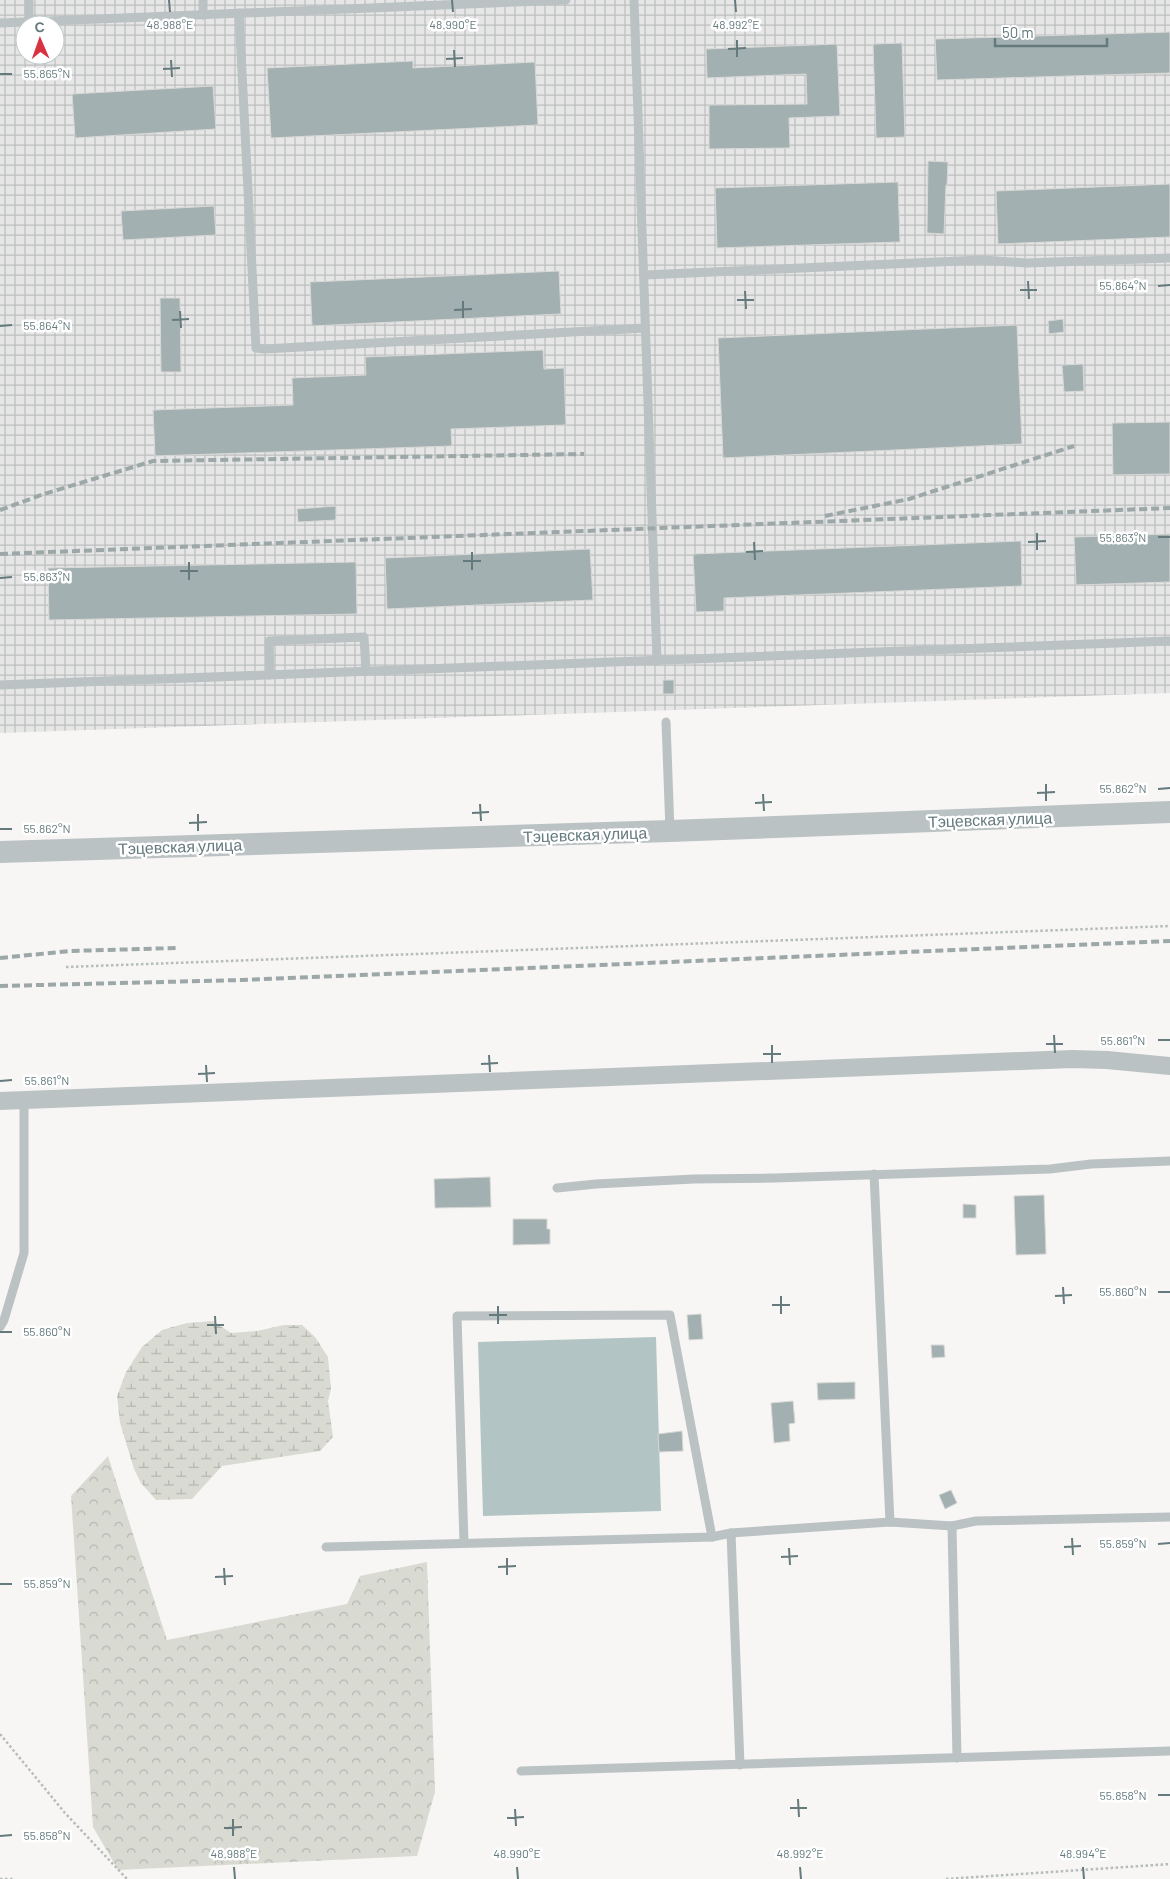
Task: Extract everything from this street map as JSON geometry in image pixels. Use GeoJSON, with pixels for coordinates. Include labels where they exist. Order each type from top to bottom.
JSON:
{"type":"FeatureCollection","features":[{"type":"Feature","properties":{"kind":"street","name":"Тэцевская улица"},"geometry":{"type":"LineString","coordinates":[[0,852],[670,831],[1170,812]]}},
{"type":"Feature","properties":{"kind":"street"},"geometry":{"type":"LineString","coordinates":[[0,1101],[1072,1059],[1170,1066]]}},
{"type":"Feature","properties":{"kind":"lane"},"geometry":{"type":"LineString","coordinates":[[29,0],[29,15]]}},
{"type":"Feature","properties":{"kind":"lane"},"geometry":{"type":"LineString","coordinates":[[202,0],[202,15]]}},
{"type":"Feature","properties":{"kind":"lane"},"geometry":{"type":"LineString","coordinates":[[65,21],[566,0]]}},
{"type":"Feature","properties":{"kind":"lane"},"geometry":{"type":"LineString","coordinates":[[634,0],[657,661]]}},
{"type":"Feature","properties":{"kind":"lane"},"geometry":{"type":"LineString","coordinates":[[239,13],[256,348],[645,328]]}},
{"type":"Feature","properties":{"kind":"lane"},"geometry":{"type":"LineString","coordinates":[[0,23],[15,22]]}},
{"type":"Feature","properties":{"kind":"lane"},"geometry":{"type":"LineString","coordinates":[[644,275],[982,260],[1026,263],[1170,258]]}},
{"type":"Feature","properties":{"kind":"lane"},"geometry":{"type":"LineString","coordinates":[[270,675],[269,641],[364,637],[366,672]]}},
{"type":"Feature","properties":{"kind":"lane"},"geometry":{"type":"LineString","coordinates":[[0,685],[1170,641]]}},
{"type":"Feature","properties":{"kind":"lane"},"geometry":{"type":"LineString","coordinates":[[666,722],[670,831]]}},
{"type":"Feature","properties":{"kind":"lane"},"geometry":{"type":"LineString","coordinates":[[0,1327],[4,1320],[24,1253],[24,1100]]}},
{"type":"Feature","properties":{"kind":"lane"},"geometry":{"type":"LineString","coordinates":[[557,1188],[694,1179],[1050,1169],[1091,1164],[1170,1162]]}},
{"type":"Feature","properties":{"kind":"lane"},"geometry":{"type":"LineString","coordinates":[[874,1174],[890,1522]]}},
{"type":"Feature","properties":{"kind":"lane"},"geometry":{"type":"LineString","coordinates":[[464,1543],[457,1316],[670,1315],[712,1536]]}},
{"type":"Feature","properties":{"kind":"lane"},"geometry":{"type":"LineString","coordinates":[[326,1547],[712,1536],[731,1533],[890,1522],[952,1526],[976,1521],[1170,1516]]}},
{"type":"Feature","properties":{"kind":"lane"},"geometry":{"type":"LineString","coordinates":[[952,1526],[957,1758]]}},
{"type":"Feature","properties":{"kind":"lane"},"geometry":{"type":"LineString","coordinates":[[731,1533],[740,1765]]}},
{"type":"Feature","properties":{"kind":"lane"},"geometry":{"type":"LineString","coordinates":[[521,1772],[1170,1751]]}},
{"type":"Feature","properties":{"kind":"path"},"geometry":{"type":"LineString","coordinates":[[66,966],[1170,926]]}},
{"type":"Feature","properties":{"kind":"path"},"geometry":{"type":"LineString","coordinates":[[0,1734],[65,1813],[127,1879]]}},
{"type":"Feature","properties":{"kind":"path"},"geometry":{"type":"LineString","coordinates":[[946,1879],[1170,1864]]}},
{"type":"Feature","properties":{"kind":"path"},"geometry":{"type":"LineString","coordinates":[[0,1879],[15,1879]]}},
{"type":"Feature","properties":{"kind":"shaded area"},"geometry":{"type":"Polygon","coordinates":[[[0,0],[1170,0],[1170,693],[0,733],[0,0]]]}},
{"type":"Feature","properties":{"kind":"shaded area"},"geometry":{"type":"Polygon","coordinates":[[[656,1337],[661,1511],[483,1516],[478,1342],[656,1337]]]}},
{"type":"Feature","properties":{"kind":"green space"},"geometry":{"type":"Polygon","coordinates":[[[213,1321],[231,1333],[257,1331],[284,1325],[302,1325],[315,1337],[328,1357],[331,1389],[328,1401],[333,1437],[320,1451],[222,1466],[192,1499],[156,1500],[141,1483],[134,1469],[120,1423],[117,1396],[126,1372],[142,1347],[162,1330],[187,1323],[213,1321]]]}},
{"type":"Feature","properties":{"kind":"green space"},"geometry":{"type":"Polygon","coordinates":[[[108,1456],[167,1640],[347,1604],[360,1576],[427,1562],[435,1792],[417,1856],[118,1870],[93,1827],[71,1496],[108,1456]]]}},
{"type":"Feature","properties":{"kind":"building"},"geometry":{"type":"Polygon","coordinates":[[[1170,32],[1170,73],[937,80],[935,39],[1170,32]]]}},
{"type":"Feature","properties":{"kind":"building"},"geometry":{"type":"Polygon","coordinates":[[[902,43],[905,137],[876,138],[873,44],[902,43]]]}},
{"type":"Feature","properties":{"kind":"building"},"geometry":{"type":"Polygon","coordinates":[[[837,44],[840,116],[789,118],[790,148],[709,149],[709,105],[807,104],[806,74],[707,78],[706,49],[837,44]]]}},
{"type":"Feature","properties":{"kind":"building"},"geometry":{"type":"Polygon","coordinates":[[[413,61],[413,68],[535,62],[538,125],[271,138],[267,68],[413,61]]]}},
{"type":"Feature","properties":{"kind":"building"},"geometry":{"type":"Polygon","coordinates":[[[213,86],[216,129],[75,138],[72,94],[213,86]]]}},
{"type":"Feature","properties":{"kind":"building"},"geometry":{"type":"Polygon","coordinates":[[[928,161],[948,162],[944,234],[927,233],[928,161]]]}},
{"type":"Feature","properties":{"kind":"building"},"geometry":{"type":"Polygon","coordinates":[[[898,182],[900,242],[717,248],[715,188],[898,182]]]}},
{"type":"Feature","properties":{"kind":"building"},"geometry":{"type":"Polygon","coordinates":[[[1170,184],[1170,237],[998,244],[996,191],[1170,184]]]}},
{"type":"Feature","properties":{"kind":"building"},"geometry":{"type":"Polygon","coordinates":[[[214,206],[216,235],[123,240],[121,211],[214,206]]]}},
{"type":"Feature","properties":{"kind":"building"},"geometry":{"type":"Polygon","coordinates":[[[559,271],[561,314],[312,326],[310,282],[559,271]]]}},
{"type":"Feature","properties":{"kind":"building"},"geometry":{"type":"Polygon","coordinates":[[[160,298],[180,298],[181,372],[161,372],[160,298]]]}},
{"type":"Feature","properties":{"kind":"building"},"geometry":{"type":"Polygon","coordinates":[[[1063,319],[1064,332],[1049,334],[1048,321],[1063,319]]]}},
{"type":"Feature","properties":{"kind":"building"},"geometry":{"type":"Polygon","coordinates":[[[1017,325],[1022,444],[723,458],[718,338],[1017,325]]]}},
{"type":"Feature","properties":{"kind":"building"},"geometry":{"type":"Polygon","coordinates":[[[543,350],[544,369],[564,368],[566,425],[451,429],[452,446],[155,456],[153,410],[293,405],[292,378],[366,375],[365,357],[543,350]]]}},
{"type":"Feature","properties":{"kind":"building"},"geometry":{"type":"Polygon","coordinates":[[[1083,364],[1084,391],[1064,392],[1062,365],[1083,364]]]}},
{"type":"Feature","properties":{"kind":"building"},"geometry":{"type":"Polygon","coordinates":[[[1170,422],[1170,474],[1113,475],[1112,423],[1170,422]]]}},
{"type":"Feature","properties":{"kind":"building"},"geometry":{"type":"Polygon","coordinates":[[[336,506],[336,520],[298,522],[297,509],[336,506]]]}},
{"type":"Feature","properties":{"kind":"building"},"geometry":{"type":"Polygon","coordinates":[[[1170,534],[1170,582],[1076,585],[1074,537],[1170,534]]]}},
{"type":"Feature","properties":{"kind":"building"},"geometry":{"type":"Polygon","coordinates":[[[1021,541],[1022,586],[724,598],[724,611],[696,612],[693,554],[1021,541]]]}},
{"type":"Feature","properties":{"kind":"building"},"geometry":{"type":"Polygon","coordinates":[[[590,549],[593,600],[387,609],[385,558],[590,549]]]}},
{"type":"Feature","properties":{"kind":"building"},"geometry":{"type":"Polygon","coordinates":[[[356,562],[357,614],[49,620],[48,568],[356,562]]]}},
{"type":"Feature","properties":{"kind":"building"},"geometry":{"type":"Polygon","coordinates":[[[663,680],[674,680],[674,694],[663,694],[663,680]]]}},
{"type":"Feature","properties":{"kind":"building"},"geometry":{"type":"Polygon","coordinates":[[[490,1177],[491,1207],[435,1208],[434,1179],[490,1177]]]}},
{"type":"Feature","properties":{"kind":"building"},"geometry":{"type":"Polygon","coordinates":[[[1044,1195],[1046,1254],[1016,1255],[1014,1196],[1044,1195]]]}},
{"type":"Feature","properties":{"kind":"building"},"geometry":{"type":"Polygon","coordinates":[[[963,1204],[976,1205],[976,1218],[963,1218],[963,1204]]]}},
{"type":"Feature","properties":{"kind":"building"},"geometry":{"type":"Polygon","coordinates":[[[513,1219],[547,1219],[547,1229],[550,1229],[550,1244],[513,1245],[513,1219]]]}},
{"type":"Feature","properties":{"kind":"building"},"geometry":{"type":"Polygon","coordinates":[[[701,1314],[703,1339],[689,1340],[687,1315],[701,1314]]]}},
{"type":"Feature","properties":{"kind":"building"},"geometry":{"type":"Polygon","coordinates":[[[931,1345],[944,1345],[945,1357],[932,1358],[931,1345]]]}},
{"type":"Feature","properties":{"kind":"building"},"geometry":{"type":"Polygon","coordinates":[[[855,1382],[855,1399],[818,1400],[817,1383],[855,1382]]]}},
{"type":"Feature","properties":{"kind":"building"},"geometry":{"type":"Polygon","coordinates":[[[793,1401],[795,1423],[789,1424],[790,1441],[774,1443],[771,1403],[793,1401]]]}},
{"type":"Feature","properties":{"kind":"building"},"geometry":{"type":"Polygon","coordinates":[[[682,1431],[683,1451],[659,1452],[658,1434],[682,1431]]]}},
{"type":"Feature","properties":{"kind":"building"},"geometry":{"type":"Polygon","coordinates":[[[951,1490],[957,1503],[945,1509],[939,1495],[951,1490]]]}},
{"type":"Feature","properties":{"kind":"railway"},"geometry":{"type":"LineString","coordinates":[[825,516],[909,499],[1074,446]]}},
{"type":"Feature","properties":{"kind":"railway"},"geometry":{"type":"LineString","coordinates":[[0,510],[44,494],[153,461],[584,454]]}},
{"type":"Feature","properties":{"kind":"railway"},"geometry":{"type":"LineString","coordinates":[[0,554],[1170,508]]}},
{"type":"Feature","properties":{"kind":"railway"},"geometry":{"type":"LineString","coordinates":[[0,986],[242,980],[1170,941]]}},
{"type":"Feature","properties":{"kind":"railway"},"geometry":{"type":"LineString","coordinates":[[0,958],[70,951],[177,948]]}}]}
